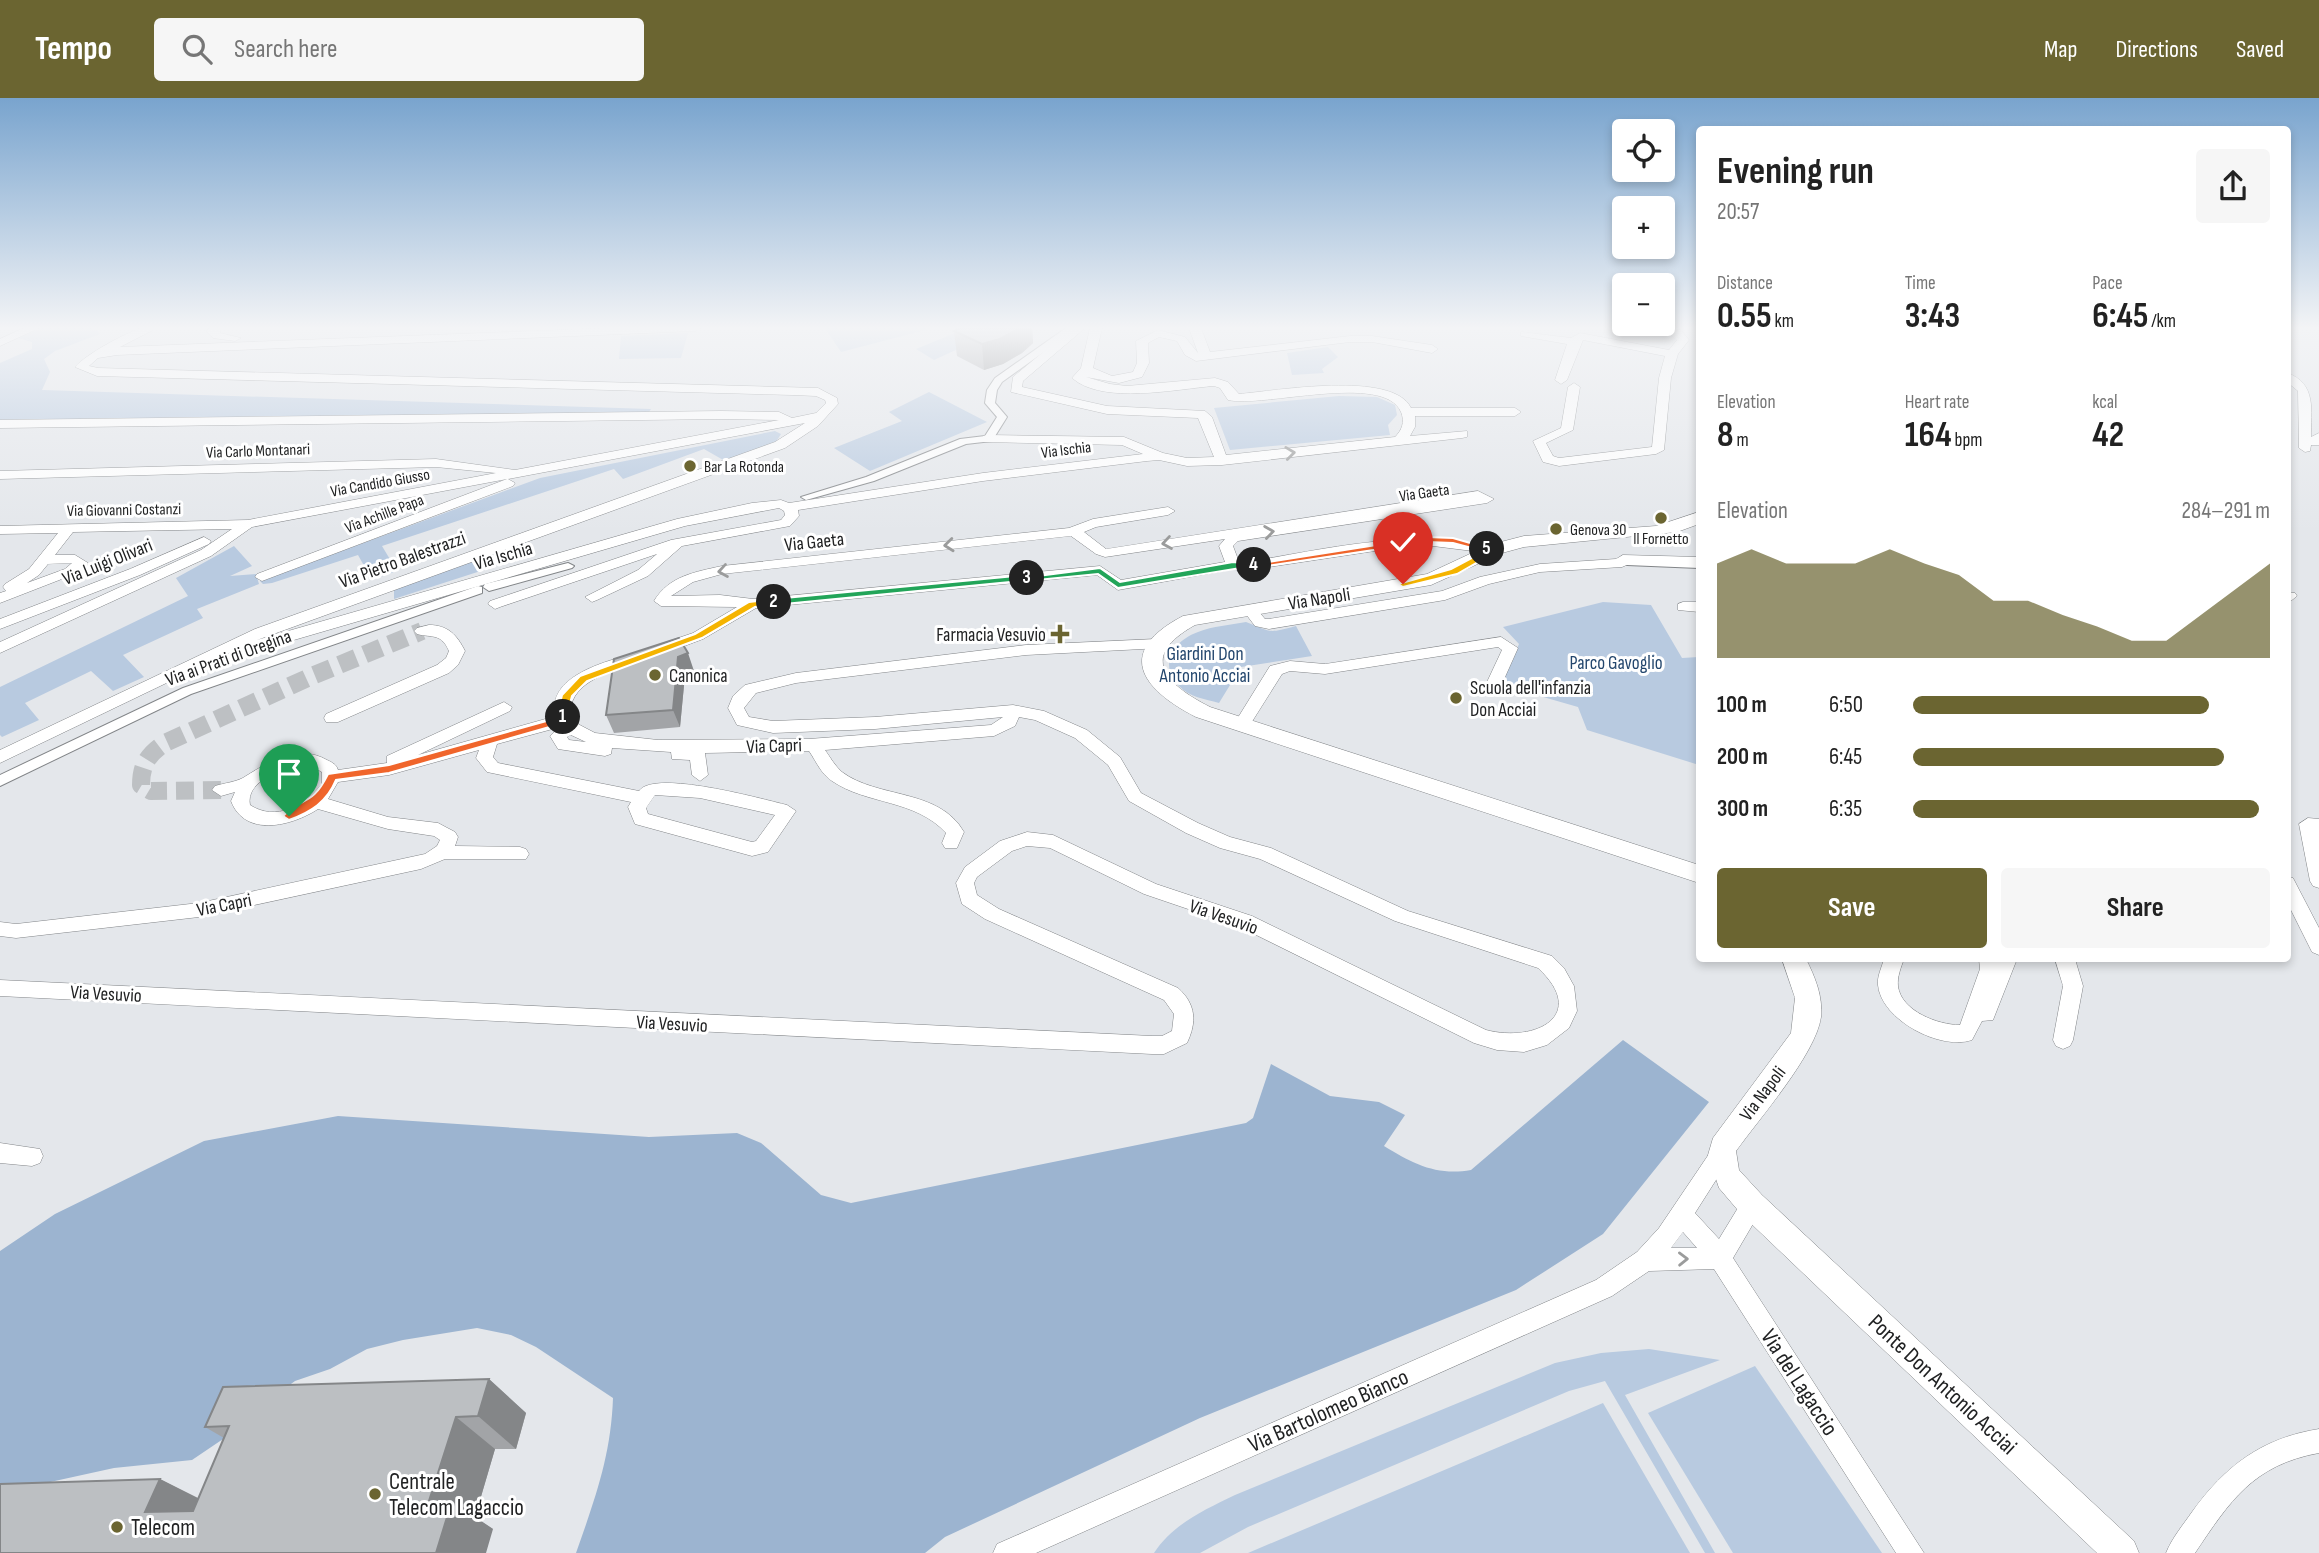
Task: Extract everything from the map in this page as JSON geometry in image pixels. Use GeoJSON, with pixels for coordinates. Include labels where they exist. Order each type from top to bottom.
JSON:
{"type":"FeatureCollection","features":[{"type":"Feature","properties":{"kind":"street"},"geometry":{"type":"LineString","coordinates":[[824,415],[831,407],[831,398],[826,396]]}},
{"type":"Feature","properties":{"kind":"street"},"geometry":{"type":"LineString","coordinates":[[988,439],[1002,417],[990,403],[992,396]]}},
{"type":"Feature","properties":{"kind":"street"},"geometry":{"type":"LineString","coordinates":[[1045,396],[1107,410],[1201,414],[1206,417],[1222,460]]}},
{"type":"Feature","properties":{"kind":"street"},"geometry":{"type":"LineString","coordinates":[[1231,396],[1239,398],[1265,396]]}},
{"type":"Feature","properties":{"kind":"street"},"geometry":{"type":"LineString","coordinates":[[1391,396],[1400,399],[1409,412],[1408,431],[1400,440]]}},
{"type":"Feature","properties":{"kind":"street"},"geometry":{"type":"LineString","coordinates":[[1573,396],[1567,430],[1539,440],[1548,459],[1559,462],[1653,451],[1659,447],[1663,396]]}},
{"type":"Feature","properties":{"kind":"street"},"geometry":{"type":"LineString","coordinates":[[2304,396],[2304,443],[2316,442],[2319,437]]}},
{"type":"Feature","properties":{"kind":"street"},"geometry":{"type":"LineString","coordinates":[[1409,412],[1515,412]]}},
{"type":"Feature","properties":{"kind":"street"},"geometry":{"type":"LineString","coordinates":[[0,424],[721,415],[779,416],[792,422]]}},
{"type":"Feature","properties":{"kind":"street","name":"Via Candido Giusso"},"geometry":{"type":"LineString","coordinates":[[0,648],[206,553],[248,524],[824,415]]}},
{"type":"Feature","properties":{"kind":"street","name":"Via Pietro Balestrazzi"},"geometry":{"type":"LineString","coordinates":[[0,757],[227,646],[439,566],[748,457],[791,439],[824,415]]}},
{"type":"Feature","properties":{"kind":"street","name":"Via Ischia"},"geometry":{"type":"LineString","coordinates":[[227,646],[242,648],[282,639],[682,522],[752,507],[778,504],[800,506],[983,477],[1159,456],[1187,463],[1462,434]]}},
{"type":"Feature","properties":{"kind":"street"},"geometry":{"type":"LineString","coordinates":[[495,604],[676,542],[785,523],[800,506],[964,441],[1124,441],[1159,456]]}},
{"type":"Feature","properties":{"kind":"street","name":"Via Carlo Montanari"},"geometry":{"type":"LineString","coordinates":[[0,475],[436,463],[504,469],[514,475]]}},
{"type":"Feature","properties":{"kind":"street","name":"Via Achille Papa"},"geometry":{"type":"LineString","coordinates":[[262,577],[497,489],[514,475]]}},
{"type":"Feature","properties":{"kind":"street","name":"Via Gaeta"},"geometry":{"type":"LineString","coordinates":[[1072,532],[1085,536],[1098,551],[1105,553],[1478,495],[1487,499],[1234,537],[1226,546],[1233,565]]}},
{"type":"Feature","properties":{"kind":"street","name":"Via Gaeta"},"geometry":{"type":"LineString","coordinates":[[753,604],[720,600],[661,601],[666,592],[688,579],[722,570],[1072,532],[1093,523],[1168,511]]}},
{"type":"Feature","properties":{"kind":"street","name":"Via Napoli"},"geometry":{"type":"LineString","coordinates":[[1157,644],[1168,632],[1190,620],[1431,579],[1454,572],[1492,551],[1540,539],[1667,529],[1696,518]]}},
{"type":"Feature","properties":{"kind":"street","name":"Via Luigi Olivari"},"geometry":{"type":"LineString","coordinates":[[0,624],[183,551],[215,534],[220,524]]}},
{"type":"Feature","properties":{"kind":"street","name":"Via Giovanni Costanzi"},"geometry":{"type":"LineString","coordinates":[[0,530],[248,524]]}},
{"type":"Feature","properties":{"kind":"street"},"geometry":{"type":"LineString","coordinates":[[0,590],[34,572],[69,527]]}},
{"type":"Feature","properties":{"kind":"street"},"geometry":{"type":"LineString","coordinates":[[700,775],[697,754],[642,757],[564,745],[558,736],[566,724],[567,695],[584,678],[698,636],[753,604],[1100,570],[1118,585],[1233,565],[1242,567],[1427,540],[1461,542],[1492,551]]}},
{"type":"Feature","properties":{"kind":"street"},"geometry":{"type":"LineString","coordinates":[[592,597],[643,573],[670,552],[676,542]]}},
{"type":"Feature","properties":{"kind":"street"},"geometry":{"type":"LineString","coordinates":[[0,598],[70,572],[80,567],[81,563],[75,559],[44,560]]}},
{"type":"Feature","properties":{"kind":"street"},"geometry":{"type":"LineString","coordinates":[[1249,609],[1260,622],[1269,624],[1445,595],[1485,580],[1540,568],[1623,561],[1696,563]]}},
{"type":"Feature","properties":{"kind":"street","name":"Via ai Prati di Oregina"},"geometry":{"type":"LineString","coordinates":[[0,780],[187,691],[484,589],[568,566]]}},
{"type":"Feature","properties":{"kind":"street"},"geometry":{"type":"LineString","coordinates":[[1683,607],[1696,607]]}},
{"type":"Feature","properties":{"kind":"street"},"geometry":{"type":"LineString","coordinates":[[332,718],[430,676],[453,661],[457,651],[450,638],[441,630],[422,631]]}},
{"type":"Feature","properties":{"kind":"street"},"geometry":{"type":"LineString","coordinates":[[1242,724],[1276,670],[1284,666],[1325,669],[1502,642],[1510,648],[1495,682]]}},
{"type":"Feature","properties":{"kind":"street"},"geometry":{"type":"LineString","coordinates":[[1157,644],[1152,666],[1158,681],[1169,694],[1203,712],[1599,839],[1696,873]]}},
{"type":"Feature","properties":{"kind":"street","name":"Via Vesuvio"},"geometry":{"type":"LineString","coordinates":[[0,988],[947,1038],[1164,1045],[1180,1037],[1185,1023],[1183,1007],[1171,994],[992,914],[969,899],[965,883],[971,872],[1006,846],[1027,839],[1053,842],[1150,889],[1245,920],[1481,1037],[1521,1044],[1548,1034],[1563,1021],[1569,1005],[1567,990],[1559,975],[1545,962],[1402,916],[1265,853],[1226,843],[1192,828],[1135,797],[1114,761],[1081,734],[1038,715],[1013,711],[773,727],[743,722],[736,708],[739,700],[751,689],[796,678],[1026,650],[1157,644]]}},
{"type":"Feature","properties":{"kind":"street"},"geometry":{"type":"LineString","coordinates":[[389,769],[391,762],[399,756],[504,707]]}},
{"type":"Feature","properties":{"kind":"street","name":"Via Capri"},"geometry":{"type":"LineString","coordinates":[[566,724],[600,740],[658,746],[813,744],[994,730],[1009,722],[1013,711]]}},
{"type":"Feature","properties":{"kind":"street"},"geometry":{"type":"LineString","coordinates":[[332,777],[389,769],[490,741],[566,724]]}},
{"type":"Feature","properties":{"kind":"street"},"geometry":{"type":"LineString","coordinates":[[490,741],[484,758],[493,768],[642,798],[655,789],[700,792],[787,811],[762,847],[757,849],[641,819],[637,807],[642,798]]}},
{"type":"Feature","properties":{"kind":"street","name":"Via Capri"},"geometry":{"type":"LineString","coordinates":[[813,744],[838,778],[908,803],[948,823],[955,832],[951,843]]}},
{"type":"Feature","properties":{"kind":"street"},"geometry":{"type":"LineString","coordinates":[[221,790],[250,782],[274,766],[301,759],[324,763],[332,777]]}},
{"type":"Feature","properties":{"kind":"street"},"geometry":{"type":"LineString","coordinates":[[250,782],[240,801],[249,816],[260,819],[289,816],[316,802],[325,794],[332,777]]}},
{"type":"Feature","properties":{"kind":"street"},"geometry":{"type":"LineString","coordinates":[[316,802],[388,823],[438,830],[449,837],[442,852]]}},
{"type":"Feature","properties":{"kind":"street"},"geometry":{"type":"LineString","coordinates":[[2319,825],[2308,824],[2319,881]]}},
{"type":"Feature","properties":{"kind":"street","name":"Via Capri"},"geometry":{"type":"LineString","coordinates":[[0,929],[16,930],[200,910],[399,868],[429,860],[442,852],[520,854]]}},
{"type":"Feature","properties":{"kind":"street"},"geometry":{"type":"LineString","coordinates":[[2291,891],[2319,947]]}},
{"type":"Feature","properties":{"kind":"street","name":"Via Napoli"},"geometry":{"type":"LineString","coordinates":[[1720,1158],[1732,1133],[1802,1038],[1810,1018],[1806,985],[1795,962]]}},
{"type":"Feature","properties":{"kind":"street"},"geometry":{"type":"LineString","coordinates":[[1893,962],[1888,988],[1892,999],[1909,1016],[1954,1034],[1965,1034],[1969,1028],[1990,969],[1989,962]]}},
{"type":"Feature","properties":{"kind":"street"},"geometry":{"type":"LineString","coordinates":[[1980,1031],[2006,962]]}},
{"type":"Feature","properties":{"kind":"street"},"geometry":{"type":"LineString","coordinates":[[2063,1040],[2073,986],[2066,962]]}},
{"type":"Feature","properties":{"kind":"street"},"geometry":{"type":"LineString","coordinates":[[0,1153],[32,1156]]}},
{"type":"Feature","properties":{"kind":"street"},"geometry":{"type":"LineString","coordinates":[[1645,1260],[1720,1258],[1758,1210],[1732,1184],[1720,1158]]}},
{"type":"Feature","properties":{"kind":"street","name":"Via Bartolomeo Bianco"},"geometry":{"type":"LineString","coordinates":[[1006,1553],[1604,1288],[1645,1260],[1684,1215],[1720,1158]]}},
{"type":"Feature","properties":{"kind":"street","name":"Ponte Don Antonio Acciai"},"geometry":{"type":"LineString","coordinates":[[1758,1210],[2122,1553]]}},
{"type":"Feature","properties":{"kind":"street","name":"Via del Lagaccio"},"geometry":{"type":"LineString","coordinates":[[1684,1215],[1720,1258],[1911,1553]]}},
{"type":"Feature","properties":{"kind":"street"},"geometry":{"type":"LineString","coordinates":[[2179,1553],[2230,1482],[2271,1451],[2319,1441]]}},
{"type":"Feature","properties":{"kind":"green space"},"geometry":{"type":"Polygon","coordinates":[[[0,396],[231,396],[651,409],[649,412],[0,420],[0,396]]]}},
{"type":"Feature","properties":{"kind":"green space"},"geometry":{"type":"Polygon","coordinates":[[[921,396],[937,396],[987,422],[870,471],[834,448],[902,421],[889,412],[921,396]]]}},
{"type":"Feature","properties":{"kind":"green space"},"geometry":{"type":"Polygon","coordinates":[[[1339,396],[1377,397],[1395,405],[1397,415],[1388,425],[1390,435],[1230,450],[1214,408],[1339,396]]]}},
{"type":"Feature","properties":{"kind":"green space"},"geometry":{"type":"Polygon","coordinates":[[[775,431],[781,434],[776,442],[725,461],[704,449],[623,479],[614,469],[382,546],[397,571],[372,580],[358,555],[272,583],[263,584],[260,581],[540,478],[775,431]]]}},
{"type":"Feature","properties":{"kind":"green space"},"geometry":{"type":"Polygon","coordinates":[[[526,542],[533,554],[394,599],[394,590],[526,542]]]}},
{"type":"Feature","properties":{"kind":"green space"},"geometry":{"type":"Polygon","coordinates":[[[234,546],[252,566],[230,576],[256,574],[259,584],[197,609],[203,618],[123,655],[144,677],[113,691],[91,671],[25,703],[39,720],[2,737],[0,735],[0,687],[188,596],[176,578],[234,546]]]}},
{"type":"Feature","properties":{"kind":"green space","name":"Parco Gavoglio"},"geometry":{"type":"Polygon","coordinates":[[[1603,602],[1651,605],[1682,658],[1696,657],[1696,764],[1587,730],[1578,707],[1501,685],[1519,644],[1503,627],[1603,602]]]}},
{"type":"Feature","properties":{"kind":"green space","name":"Giardini Don Antonio Acciai"},"geometry":{"type":"Polygon","coordinates":[[[1246,622],[1270,631],[1296,626],[1312,656],[1241,667],[1219,703],[1183,690],[1170,670],[1169,662],[1175,648],[1189,636],[1204,630],[1246,622]]]}},
{"type":"Feature","properties":{"kind":"green space"},"geometry":{"type":"Polygon","coordinates":[[[1649,1349],[1720,1360],[1625,1395],[1715,1553],[1705,1553],[1605,1381],[1569,1391],[1248,1527],[1200,1553],[1154,1553],[1180,1526],[1235,1495],[1555,1363],[1601,1353],[1649,1349]]]}},
{"type":"Feature","properties":{"kind":"green space"},"geometry":{"type":"Polygon","coordinates":[[[1755,1366],[1882,1553],[1733,1553],[1648,1413],[1755,1366]]]}},
{"type":"Feature","properties":{"kind":"green space"},"geometry":{"type":"Polygon","coordinates":[[[1603,1403],[1690,1553],[1248,1553],[1603,1403]]]}},
{"type":"Feature","properties":{"kind":"shaded area"},"geometry":{"type":"Polygon","coordinates":[[[1623,1040],[1709,1102],[1603,1234],[1516,1290],[1200,1418],[945,1537],[925,1553],[576,1553],[596,1496],[609,1439],[613,1398],[536,1347],[511,1335],[477,1328],[367,1349],[330,1369],[295,1381],[261,1406],[229,1435],[192,1460],[114,1468],[0,1493],[0,1251],[55,1214],[204,1141],[338,1116],[649,1137],[737,1133],[761,1143],[821,1195],[851,1203],[1246,1123],[1253,1118],[1271,1064],[1330,1096],[1379,1102],[1405,1115],[1384,1146],[1426,1167],[1459,1171],[1471,1170],[1623,1040]]]}},
{"type":"Feature","properties":{"kind":"building"},"geometry":{"type":"Polygon","coordinates":[[[679,638],[688,653],[678,657],[673,710],[606,715],[614,659],[679,638]]]}},
{"type":"Feature","properties":{"kind":"building"},"geometry":{"type":"Polygon","coordinates":[[[489,1379],[478,1416],[456,1417],[429,1501],[452,1501],[436,1553],[0,1553],[0,1484],[160,1479],[145,1512],[193,1511],[229,1426],[205,1427],[223,1387],[489,1379]]]}},
{"type":"Feature","properties":{"kind":"tunnel"},"geometry":{"type":"LineString","coordinates":[[221,790],[151,791],[141,785],[142,772],[150,756],[165,743],[312,676],[422,631]]}},
{"type":"Feature","properties":{"kind":"place","name":"Bar La Rotonda"},"geometry":{"type":"Point","coordinates":[690,466]}},
{"type":"Feature","properties":{"kind":"place","name":"Il Fornetto"},"geometry":{"type":"Point","coordinates":[1661,518]}},
{"type":"Feature","properties":{"kind":"place","name":"Genova 30"},"geometry":{"type":"Point","coordinates":[1556,529]}},
{"type":"Feature","properties":{"kind":"place","name":"Farmacia Vesuvio"},"geometry":{"type":"Point","coordinates":[1060,634]}},
{"type":"Feature","properties":{"kind":"place","name":"Canonica"},"geometry":{"type":"Point","coordinates":[655,675]}},
{"type":"Feature","properties":{"kind":"place","name":"Scuola dell'infanzia Don Acciai"},"geometry":{"type":"Point","coordinates":[1456,698]}},
{"type":"Feature","properties":{"kind":"place","name":"Centrale Telecom Lagaccio"},"geometry":{"type":"Point","coordinates":[375,1494]}},
{"type":"Feature","properties":{"kind":"place","name":"Telecom"},"geometry":{"type":"Point","coordinates":[117,1527]}},
{"type":"Feature","properties":{"kind":"route"},"geometry":{"type":"LineString","coordinates":[[289,816],[303,810],[325,794],[332,777],[356,776],[389,769],[563,720],[562,709],[567,695],[584,678],[698,636],[753,604],[1100,570],[1107,573],[1111,582],[1118,585],[1233,565],[1242,567],[1427,540],[1461,542],[1492,551],[1454,572],[1403,584]]}}]}
